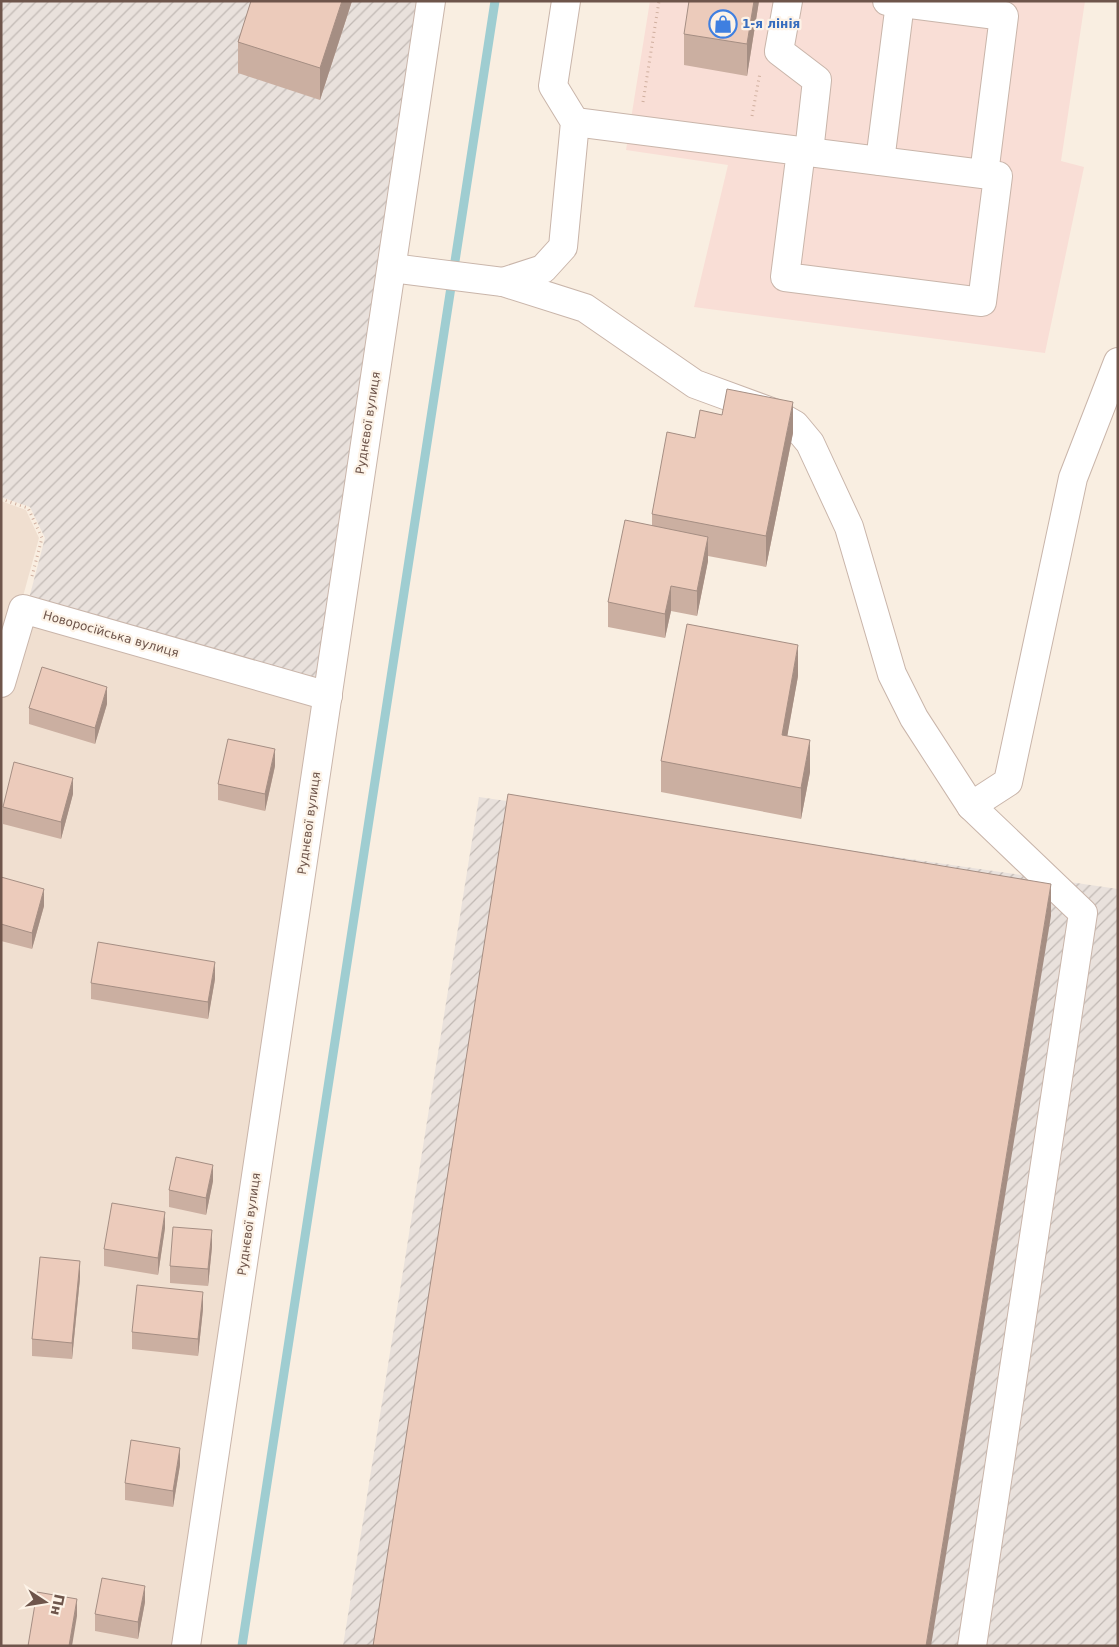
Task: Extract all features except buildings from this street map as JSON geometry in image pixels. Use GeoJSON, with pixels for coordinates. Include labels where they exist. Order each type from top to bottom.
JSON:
{"type":"FeatureCollection","features":[{"type":"Feature","properties":{"kind":"street","name":"Руднєвої вулиця"},"geometry":{"type":"LineString","coordinates":[[186,1646],[431,1]]}},
{"type":"Feature","properties":{"kind":"street"},"geometry":{"type":"LineString","coordinates":[[504,282],[543,269],[563,247],[575,122],[552,86],[566,1]]}},
{"type":"Feature","properties":{"kind":"street"},"geometry":{"type":"LineString","coordinates":[[575,122],[805,151],[998,176],[982,302],[785,277],[805,151],[817,80],[779,51],[788,1]]}},
{"type":"Feature","properties":{"kind":"street"},"geometry":{"type":"LineString","coordinates":[[880,161],[894,2],[1004,16],[984,174]]}},
{"type":"Feature","properties":{"kind":"street"},"geometry":{"type":"LineString","coordinates":[[392,268],[504,282],[585,308],[695,384],[774,413],[795,425],[810,443],[849,527],[892,674],[914,718],[971,806],[1084,913],[972,1646]]}},
{"type":"Feature","properties":{"kind":"street"},"geometry":{"type":"LineString","coordinates":[[971,806],[1008,782],[1073,478],[1118,362]]}},
{"type":"Feature","properties":{"kind":"street"},"geometry":{"type":"LineString","coordinates":[[1,683],[24,609]]}},
{"type":"Feature","properties":{"kind":"street","name":"Новоросійська вулиця"},"geometry":{"type":"LineString","coordinates":[[24,609],[328,696]]}},
{"type":"Feature","properties":{"kind":"path"},"geometry":{"type":"LineString","coordinates":[[639,130],[660,1]]}},
{"type":"Feature","properties":{"kind":"path"},"geometry":{"type":"LineString","coordinates":[[747,144],[761,68]]}},
{"type":"Feature","properties":{"kind":"path"},"geometry":{"type":"LineString","coordinates":[[1,499],[28,508],[42,538],[24,609]]}},
{"type":"Feature","properties":{"kind":"shaded area"},"geometry":{"type":"Polygon","coordinates":[[[1,1],[418,1],[318,688],[27,606],[45,538],[30,507],[1,497],[1,1]]]}},
{"type":"Feature","properties":{"kind":"shaded area"},"geometry":{"type":"Polygon","coordinates":[[[650,1],[1085,1],[1061,161],[1084,167],[1045,353],[694,307],[728,165],[626,150],[650,1]]]}},
{"type":"Feature","properties":{"kind":"shaded area"},"geometry":{"type":"Polygon","coordinates":[[[1,501],[26,510],[39,538],[19,611],[318,699],[174,1646],[1,1646],[1,501]]]}},
{"type":"Feature","properties":{"kind":"shaded area"},"geometry":{"type":"Polygon","coordinates":[[[479,797],[1118,889],[1118,1646],[343,1646],[479,797]]]}},
{"type":"Feature","properties":{"kind":"waterway"},"geometry":{"type":"LineString","coordinates":[[242,1646],[495,1]]}},
{"type":"Feature","properties":{"kind":"place","name":"1-я лінія"},"geometry":{"type":"Point","coordinates":[723,24]}}]}
